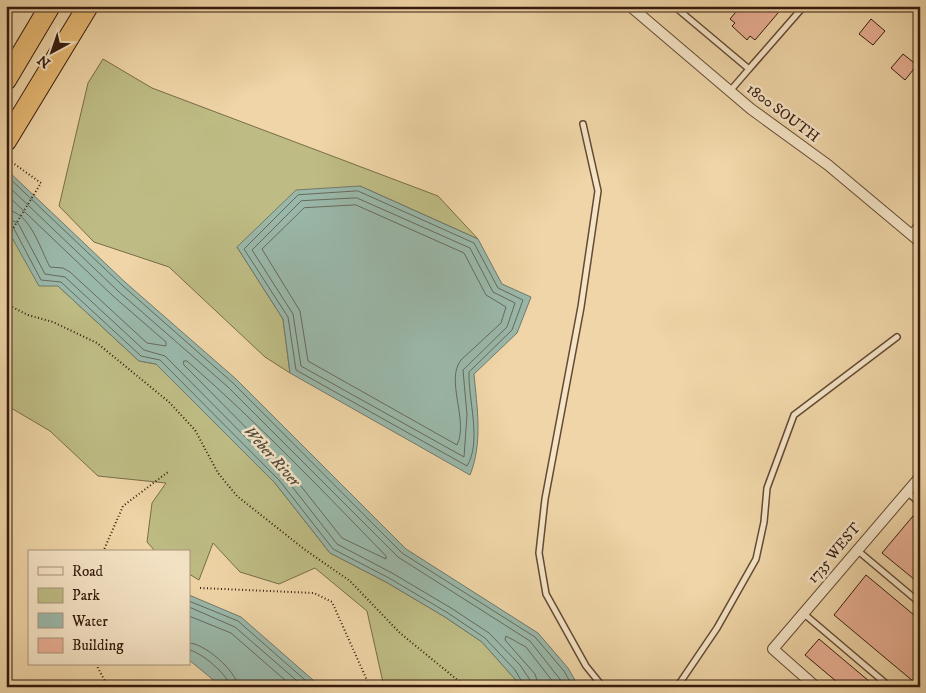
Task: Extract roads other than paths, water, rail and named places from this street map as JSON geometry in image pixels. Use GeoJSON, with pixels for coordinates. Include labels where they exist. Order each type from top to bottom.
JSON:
{"type":"FeatureCollection","features":[{"type":"Feature","properties":{"kind":"highway"},"geometry":{"type":"LineString","coordinates":[[6,80],[50,6]]}},
{"type":"Feature","properties":{"kind":"highway"},"geometry":{"type":"LineString","coordinates":[[9,136],[88,6]]}},
{"type":"Feature","properties":{"kind":"street","name":"1800 SOUTH"},"geometry":{"type":"LineString","coordinates":[[630,6],[730,92],[828,165],[920,242]]}},
{"type":"Feature","properties":{"kind":"street"},"geometry":{"type":"LineString","coordinates":[[912,235],[920,226]]}},
{"type":"Feature","properties":{"kind":"street","name":"1735 WEST"},"geometry":{"type":"LineString","coordinates":[[816,687],[773,649],[906,491],[920,477]]}},
{"type":"Feature","properties":{"kind":"lane"},"geometry":{"type":"LineString","coordinates":[[674,6],[749,69]]}},
{"type":"Feature","properties":{"kind":"lane"},"geometry":{"type":"LineString","coordinates":[[730,92],[804,6]]}},
{"type":"Feature","properties":{"kind":"lane"},"geometry":{"type":"LineString","coordinates":[[583,124],[598,191],[581,307],[545,499],[539,553],[546,594],[586,666],[602,687]]}},
{"type":"Feature","properties":{"kind":"lane"},"geometry":{"type":"LineString","coordinates":[[677,687],[717,628],[756,559],[764,522],[767,488],[794,415],[897,337]]}},
{"type":"Feature","properties":{"kind":"lane"},"geometry":{"type":"LineString","coordinates":[[906,491],[920,503]]}},
{"type":"Feature","properties":{"kind":"lane"},"geometry":{"type":"LineString","coordinates":[[857,550],[920,602]]}},
{"type":"Feature","properties":{"kind":"lane"},"geometry":{"type":"LineString","coordinates":[[803,613],[890,687]]}},
{"type":"Feature","properties":{"kind":"water","name":"Weber River"},"geometry":{"type":"Polygon","coordinates":[[[6,169],[126,283],[236,379],[406,549],[538,633],[568,668],[579,687],[522,687],[482,642],[445,617],[386,582],[330,553],[275,483],[156,364],[139,361],[58,286],[39,286],[6,227],[6,169]]]}},
{"type":"Feature","properties":{"kind":"water"},"geometry":{"type":"Polygon","coordinates":[[[360,186],[478,239],[502,284],[531,297],[517,333],[474,374],[478,438],[477,450],[470,475],[290,373],[283,319],[237,247],[296,190],[360,186]]]}},
{"type":"Feature","properties":{"kind":"water"},"geometry":{"type":"Polygon","coordinates":[[[190,595],[241,617],[321,687],[222,687],[190,661],[190,595]]]}}]}
